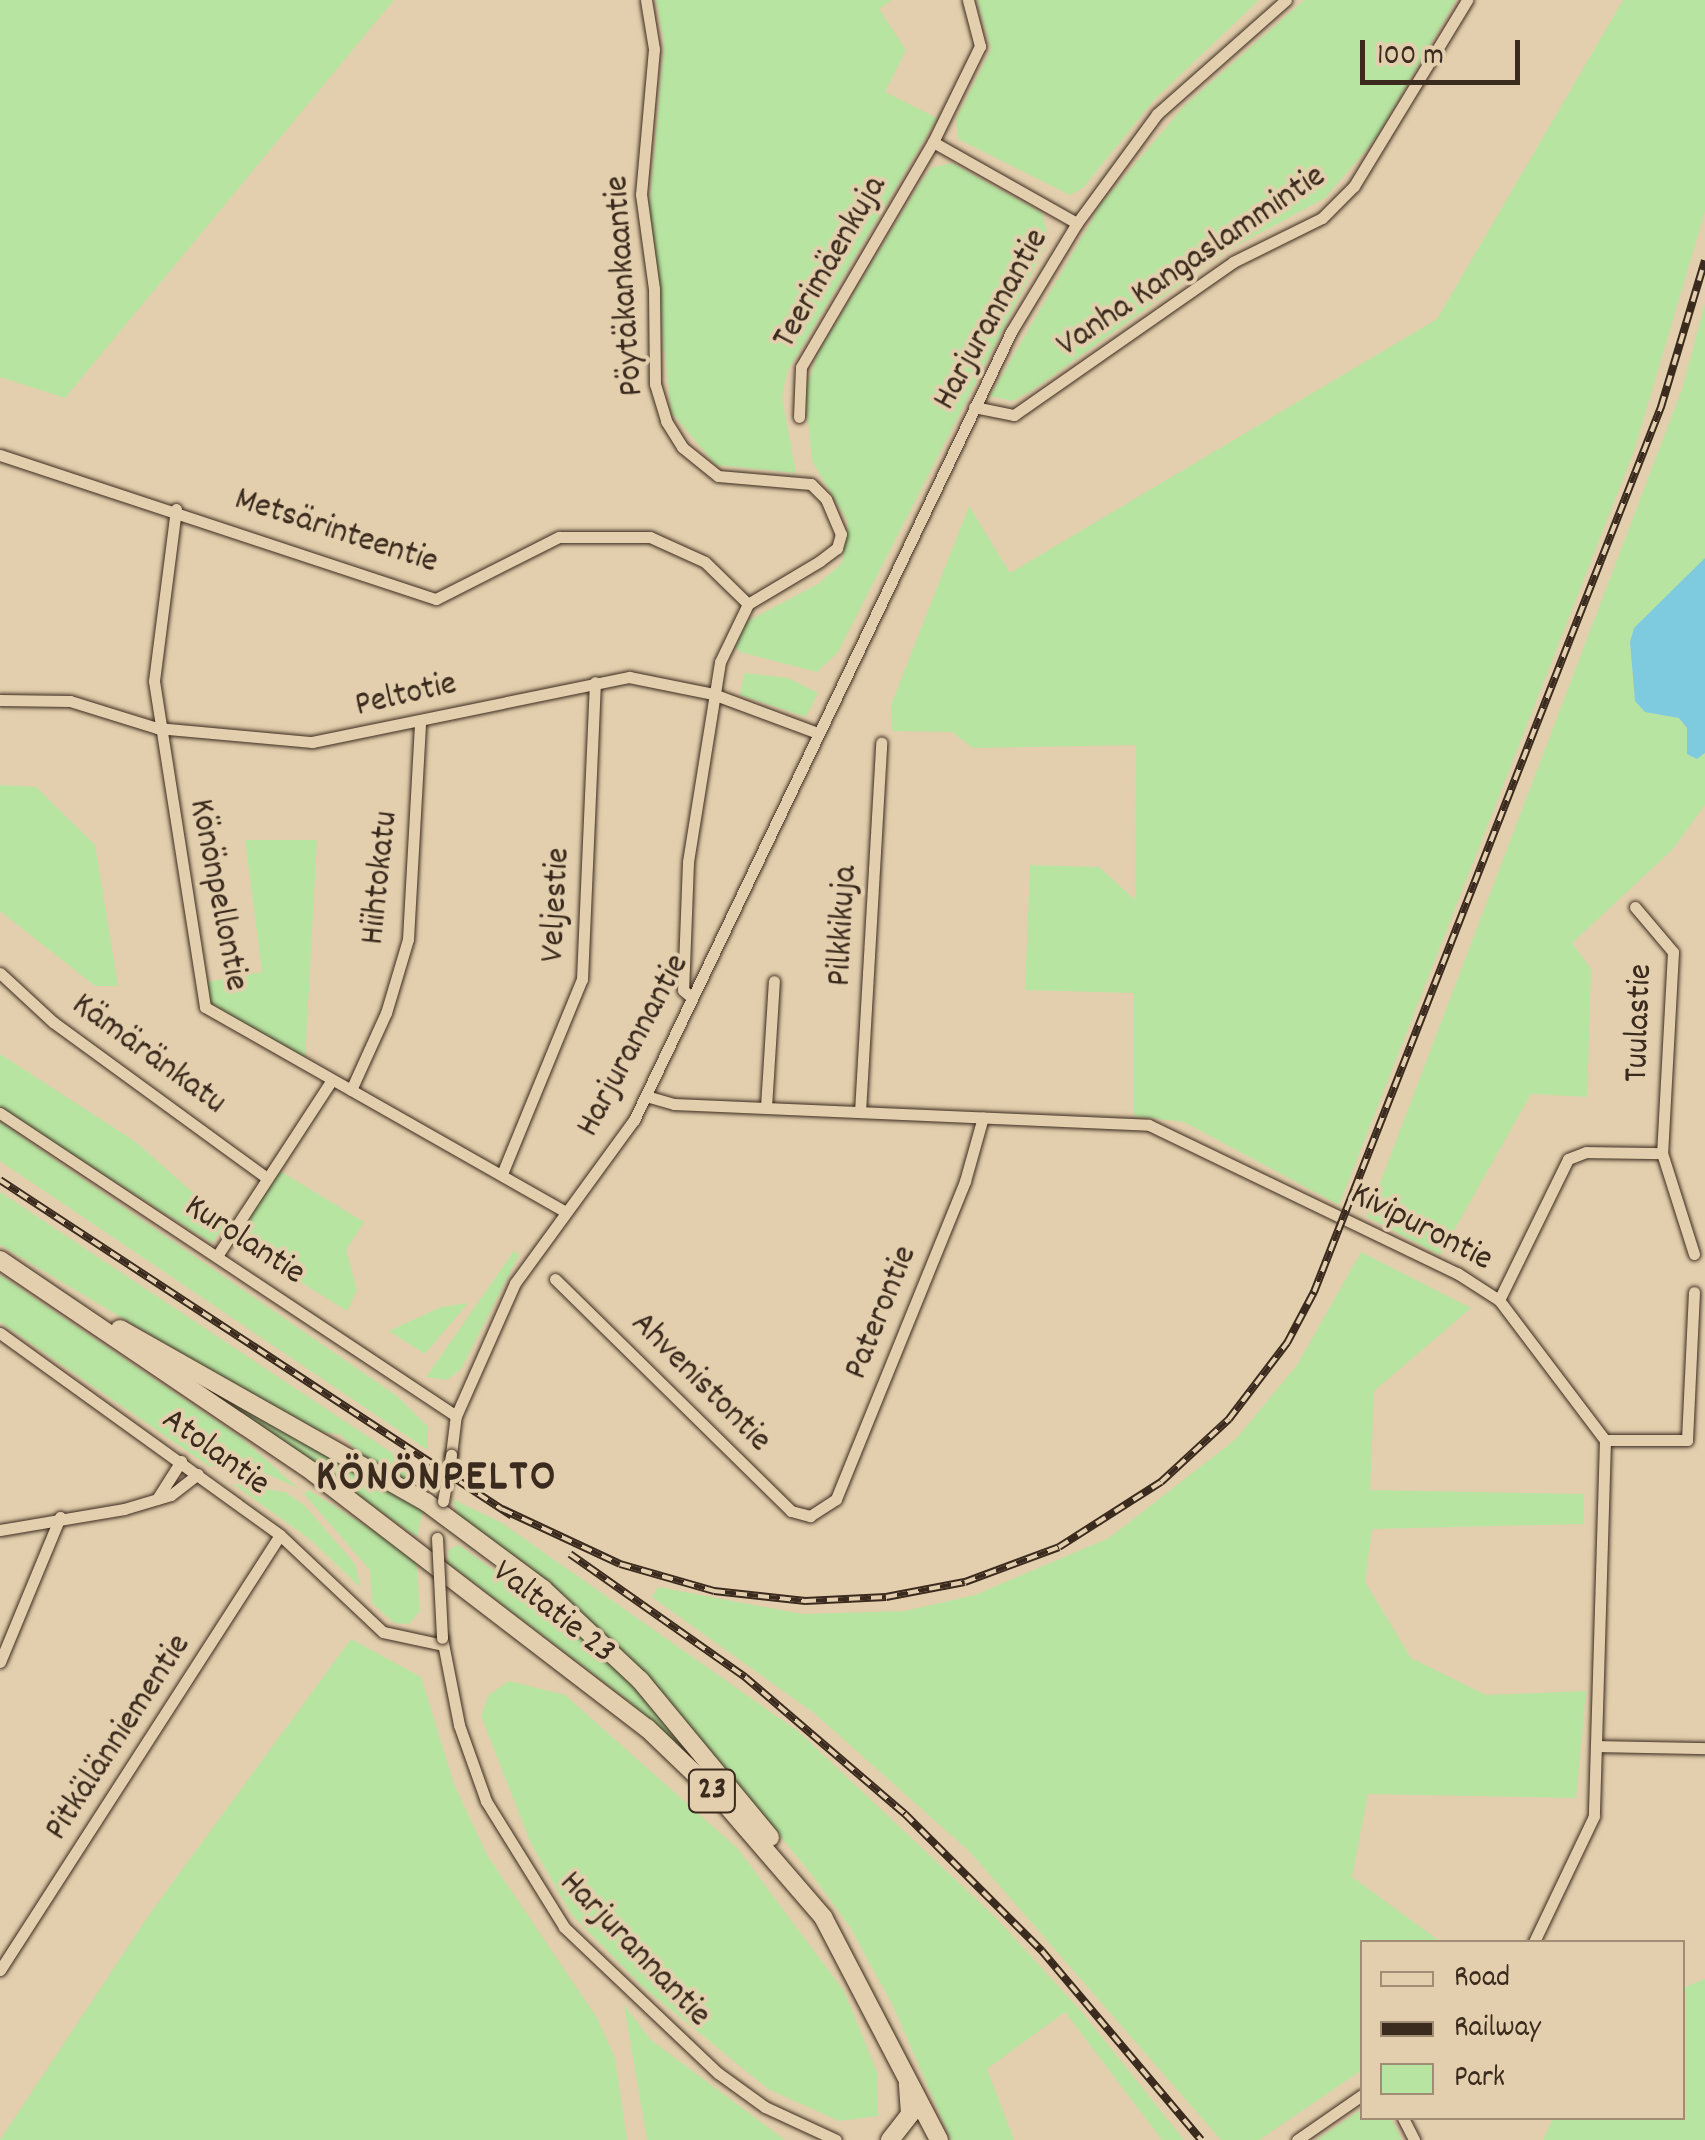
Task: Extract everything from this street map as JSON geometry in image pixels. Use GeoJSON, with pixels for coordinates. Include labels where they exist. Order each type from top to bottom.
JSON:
{"type":"FeatureCollection","features":[{"type":"Feature","properties":{"kind":"highway"},"geometry":{"type":"LineString","coordinates":[[2,1261],[442,1506],[543,1589],[640,1680],[771,1839],[824,1916]]}},
{"type":"Feature","properties":{"kind":"highway","name":"Valtatie 23"},"geometry":{"type":"LineString","coordinates":[[2,1261],[313,1472],[558,1656],[722,1800],[824,1916],[940,2140]]}},
{"type":"Feature","properties":{"kind":"highway"},"geometry":{"type":"LineString","coordinates":[[890,2140],[910,2114],[906,2068]]}},
{"type":"Feature","properties":{"kind":"street","name":"Pöytäkankaantie"},"geometry":{"type":"LineString","coordinates":[[646,0],[654,49],[640,194],[654,289],[655,384],[666,421],[682,447],[718,476],[811,484],[831,508],[841,534],[837,548],[820,561],[748,604]]}},
{"type":"Feature","properties":{"kind":"street","name":"Teerimäenkuja"},"geometry":{"type":"LineString","coordinates":[[799,417],[801,368],[933,142],[980,46],[968,0]]}},
{"type":"Feature","properties":{"kind":"street","name":"Harjurannantie"},"geometry":{"type":"LineString","coordinates":[[836,2140],[765,2107],[718,2073],[564,1926],[486,1801],[459,1725],[443,1642],[437,1538],[456,1416],[516,1283],[564,1211],[616,1148],[646,1096],[974,407],[1076,223],[1157,114],[1286,0]]}},
{"type":"Feature","properties":{"kind":"street","name":"Vanha Kangaslammintie"},"geometry":{"type":"LineString","coordinates":[[974,407],[1014,415],[1233,262],[1322,218],[1354,186],[1467,0]]}},
{"type":"Feature","properties":{"kind":"street"},"geometry":{"type":"LineString","coordinates":[[933,142],[1076,223]]}},
{"type":"Feature","properties":{"kind":"street","name":"Metsärinteentie"},"geometry":{"type":"LineString","coordinates":[[0,455],[176,508],[436,600],[559,537],[650,537],[704,562],[748,604]]}},
{"type":"Feature","properties":{"kind":"street","name":"Könönpellontie"},"geometry":{"type":"LineString","coordinates":[[176,508],[156,628],[156,728],[205,1007],[564,1211]]}},
{"type":"Feature","properties":{"kind":"street"},"geometry":{"type":"LineString","coordinates":[[692,996],[684,990],[688,862],[713,694],[727,642],[748,604]]}},
{"type":"Feature","properties":{"kind":"street","name":"Peltotie"},"geometry":{"type":"LineString","coordinates":[[0,700],[70,701],[156,728],[312,742],[629,677],[713,694],[818,733]]}},
{"type":"Feature","properties":{"kind":"street","name":"Veljestie"},"geometry":{"type":"LineString","coordinates":[[502,1174],[582,979],[595,682]]}},
{"type":"Feature","properties":{"kind":"street","name":"Hiihtokatu"},"geometry":{"type":"LineString","coordinates":[[352,1090],[386,1012],[408,939],[420,722]]}},
{"type":"Feature","properties":{"kind":"street","name":"Pilkkikuja"},"geometry":{"type":"LineString","coordinates":[[860,1112],[881,742]]}},
{"type":"Feature","properties":{"kind":"street","name":"Tuulastie"},"geometry":{"type":"LineString","coordinates":[[1635,907],[1673,952],[1662,1152],[1694,1254]]}},
{"type":"Feature","properties":{"kind":"street","name":"Kämäränkatu"},"geometry":{"type":"LineString","coordinates":[[0,973],[52,1022],[267,1178]]}},
{"type":"Feature","properties":{"kind":"street"},"geometry":{"type":"LineString","coordinates":[[766,1107],[774,981]]}},
{"type":"Feature","properties":{"kind":"street"},"geometry":{"type":"LineString","coordinates":[[216,1256],[332,1080]]}},
{"type":"Feature","properties":{"kind":"street","name":"Kivipurontie"},"geometry":{"type":"LineString","coordinates":[[646,1096],[674,1104],[983,1117],[1168,1130],[1500,1300],[1605,1440]]}},
{"type":"Feature","properties":{"kind":"street","name":"Kurolantie"},"geometry":{"type":"LineString","coordinates":[[0,1113],[456,1416]]}},
{"type":"Feature","properties":{"kind":"street","name":"Paterontie"},"geometry":{"type":"LineString","coordinates":[[810,1516],[836,1500],[965,1181],[983,1117]]}},
{"type":"Feature","properties":{"kind":"street"},"geometry":{"type":"LineString","coordinates":[[1500,1300],[1568,1159],[1586,1152],[1662,1152]]}},
{"type":"Feature","properties":{"kind":"street","name":"Ahvenistontie"},"geometry":{"type":"LineString","coordinates":[[556,1279],[790,1511],[810,1516]]}},
{"type":"Feature","properties":{"kind":"street"},"geometry":{"type":"LineString","coordinates":[[1535,1940],[1586,1839],[1599,1746],[1605,1440],[1687,1440],[1694,1292]]}},
{"type":"Feature","properties":{"kind":"street","name":"Atolantie"},"geometry":{"type":"LineString","coordinates":[[0,1333],[280,1534],[383,1632],[443,1642]]}},
{"type":"Feature","properties":{"kind":"street"},"geometry":{"type":"LineString","coordinates":[[157,1498],[182,1461]]}},
{"type":"Feature","properties":{"kind":"street"},"geometry":{"type":"LineString","coordinates":[[0,1530],[157,1498],[198,1474]]}},
{"type":"Feature","properties":{"kind":"street"},"geometry":{"type":"LineString","coordinates":[[0,1662],[60,1517]]}},
{"type":"Feature","properties":{"kind":"street","name":"Pitkälänniementie"},"geometry":{"type":"LineString","coordinates":[[0,1970],[280,1534]]}},
{"type":"Feature","properties":{"kind":"street"},"geometry":{"type":"LineString","coordinates":[[1599,1746],[1705,1748]]}},
{"type":"Feature","properties":{"kind":"street"},"geometry":{"type":"LineString","coordinates":[[1297,2140],[1360,2096]]}},
{"type":"Feature","properties":{"kind":"green space"},"geometry":{"type":"Polygon","coordinates":[[[0,0],[394,0],[65,398],[0,377],[0,0]]]}},
{"type":"Feature","properties":{"kind":"green space"},"geometry":{"type":"Polygon","coordinates":[[[656,0],[892,0],[879,9],[906,50],[885,92],[937,118],[787,372],[782,398],[796,473],[716,465],[671,412],[649,210],[664,43],[656,0]]]}},
{"type":"Feature","properties":{"kind":"green space"},"geometry":{"type":"Polygon","coordinates":[[[977,0],[1259,0],[1154,100],[1083,188],[1070,195],[958,139],[956,119],[991,49],[977,0]]]}},
{"type":"Feature","properties":{"kind":"green space"},"geometry":{"type":"Polygon","coordinates":[[[1304,0],[1456,0],[1376,138],[1325,198],[1225,252],[1034,389],[1013,401],[990,396],[1101,204],[1184,106],[1304,0]]]}},
{"type":"Feature","properties":{"kind":"green space"},"geometry":{"type":"Polygon","coordinates":[[[1623,0],[1705,0],[1705,211],[1634,451],[1339,1205],[1184,1122],[1134,1116],[1134,993],[1025,990],[1030,865],[1099,867],[1135,900],[1136,745],[973,748],[952,732],[892,731],[891,705],[969,506],[1010,573],[1437,319],[1623,0]]]}},
{"type":"Feature","properties":{"kind":"green space"},"geometry":{"type":"Polygon","coordinates":[[[952,163],[1042,213],[1049,239],[838,652],[817,672],[740,652],[735,646],[746,622],[818,584],[842,563],[848,522],[812,461],[805,390],[818,353],[919,185],[931,168],[952,163]]]}},
{"type":"Feature","properties":{"kind":"green space"},"geometry":{"type":"Polygon","coordinates":[[[1705,303],[1705,558],[1681,588],[1649,613],[1630,642],[1635,701],[1645,712],[1679,718],[1687,728],[1687,754],[1697,759],[1705,753],[1705,805],[1672,850],[1572,943],[1591,969],[1587,1097],[1531,1094],[1440,1255],[1367,1217],[1682,389],[1705,303]]]}},
{"type":"Feature","properties":{"kind":"green space"},"geometry":{"type":"Polygon","coordinates":[[[744,673],[788,678],[818,693],[806,717],[740,695],[744,673]]]}},
{"type":"Feature","properties":{"kind":"green space"},"geometry":{"type":"Polygon","coordinates":[[[0,785],[36,787],[95,845],[118,986],[95,986],[0,911],[0,785]]]}},
{"type":"Feature","properties":{"kind":"green space"},"geometry":{"type":"Polygon","coordinates":[[[245,840],[317,840],[305,1060],[211,1004],[207,982],[262,972],[245,840]]]}},
{"type":"Feature","properties":{"kind":"green space"},"geometry":{"type":"Polygon","coordinates":[[[0,1054],[136,1142],[226,1222],[212,1243],[0,1109],[0,1054]]]}},
{"type":"Feature","properties":{"kind":"green space"},"geometry":{"type":"Polygon","coordinates":[[[0,1122],[397,1396],[428,1427],[428,1450],[0,1161],[0,1122]]]}},
{"type":"Feature","properties":{"kind":"green space"},"geometry":{"type":"Polygon","coordinates":[[[280,1171],[364,1222],[346,1250],[357,1290],[347,1311],[232,1239],[280,1171]]]}},
{"type":"Feature","properties":{"kind":"green space"},"geometry":{"type":"Polygon","coordinates":[[[0,1192],[424,1474],[419,1488],[372,1465],[341,1435],[320,1431],[221,1377],[0,1245],[0,1192]]]}},
{"type":"Feature","properties":{"kind":"green space"},"geometry":{"type":"Polygon","coordinates":[[[514,1251],[519,1255],[461,1369],[447,1380],[426,1377],[514,1251]]]}},
{"type":"Feature","properties":{"kind":"green space"},"geometry":{"type":"Polygon","coordinates":[[[1361,1252],[1471,1308],[1374,1391],[1370,1490],[1584,1494],[1584,1524],[1372,1529],[1365,1582],[1411,1658],[1486,1695],[1586,1691],[1576,1798],[1368,1794],[1352,1877],[1438,1940],[1360,1940],[1360,2071],[1259,2140],[1221,2140],[970,1852],[814,1713],[652,1597],[658,1587],[802,1614],[905,1611],[975,1595],[1109,1538],[1236,1439],[1297,1365],[1361,1252]]]}},
{"type":"Feature","properties":{"kind":"green space"},"geometry":{"type":"Polygon","coordinates":[[[0,1275],[240,1437],[298,1488],[249,1466],[209,1466],[0,1322],[0,1275]]]}},
{"type":"Feature","properties":{"kind":"green space"},"geometry":{"type":"Polygon","coordinates":[[[468,1303],[425,1354],[389,1331],[441,1307],[468,1303]]]}},
{"type":"Feature","properties":{"kind":"green space"},"geometry":{"type":"Polygon","coordinates":[[[147,1351],[423,1510],[417,1537],[356,1494],[147,1351]]]}},
{"type":"Feature","properties":{"kind":"green space"},"geometry":{"type":"Polygon","coordinates":[[[233,1484],[285,1492],[304,1505],[355,1564],[361,1588],[311,1540],[233,1484]]]}},
{"type":"Feature","properties":{"kind":"green space"},"geometry":{"type":"Polygon","coordinates":[[[309,1490],[416,1558],[420,1611],[409,1624],[394,1623],[372,1603],[370,1570],[304,1494],[309,1490]]]}},
{"type":"Feature","properties":{"kind":"green space"},"geometry":{"type":"Polygon","coordinates":[[[452,1499],[502,1523],[799,1732],[996,1918],[1080,2010],[1184,2140],[1162,2140],[1065,2012],[987,2069],[1014,2140],[951,2140],[894,2008],[850,1927],[812,1875],[649,1677],[527,1564],[462,1523],[452,1499]]]}},
{"type":"Feature","properties":{"kind":"green space"},"geometry":{"type":"Polygon","coordinates":[[[459,1545],[600,1647],[728,1793],[625,1698],[448,1563],[449,1549],[459,1545]]]}},
{"type":"Feature","properties":{"kind":"green space"},"geometry":{"type":"Polygon","coordinates":[[[351,1639],[421,1677],[454,1784],[487,1855],[597,2018],[615,2058],[627,2140],[0,2140],[151,1912],[351,1639]]]}},
{"type":"Feature","properties":{"kind":"green space"},"geometry":{"type":"Polygon","coordinates":[[[509,1681],[565,1695],[737,1848],[844,1991],[877,2072],[878,2116],[839,2121],[768,2089],[642,1986],[572,1915],[531,1844],[481,1716],[489,1695],[509,1681]]]}},
{"type":"Feature","properties":{"kind":"green space"},"geometry":{"type":"Polygon","coordinates":[[[1705,1979],[1705,2140],[1543,2140],[1552,2120],[1685,2120],[1685,1987],[1705,1979]]]}},
{"type":"Feature","properties":{"kind":"green space"},"geometry":{"type":"Polygon","coordinates":[[[624,2005],[651,2040],[785,2140],[647,2140],[624,2005]]]}},
{"type":"Feature","properties":{"kind":"green space"},"geometry":{"type":"Polygon","coordinates":[[[1360,2110],[1360,2120],[1392,2120],[1402,2140],[1316,2140],[1360,2110]]]}},
{"type":"Feature","properties":{"kind":"water"},"geometry":{"type":"Polygon","coordinates":[[[1705,558],[1705,753],[1697,759],[1687,754],[1687,728],[1679,718],[1645,712],[1635,701],[1630,642],[1634,628],[1705,558]]]}},
{"type":"Feature","properties":{"kind":"railway"},"geometry":{"type":"LineString","coordinates":[[502,1509],[620,1564],[714,1591],[805,1601],[886,1597],[965,1582],[1059,1547],[1161,1482],[1229,1419],[1287,1343],[1314,1292],[1661,407],[1705,260]]}},
{"type":"Feature","properties":{"kind":"railway"},"geometry":{"type":"LineString","coordinates":[[0,1180],[512,1516]]}},
{"type":"Feature","properties":{"kind":"railway"},"geometry":{"type":"LineString","coordinates":[[570,1554],[745,1677],[905,1814],[1042,1951],[1201,2140]]}},
{"type":"Feature","properties":{"kind":"district","name":"KÖNÖNPELTO"},"geometry":{"type":"Point","coordinates":[437,1480]}}]}
